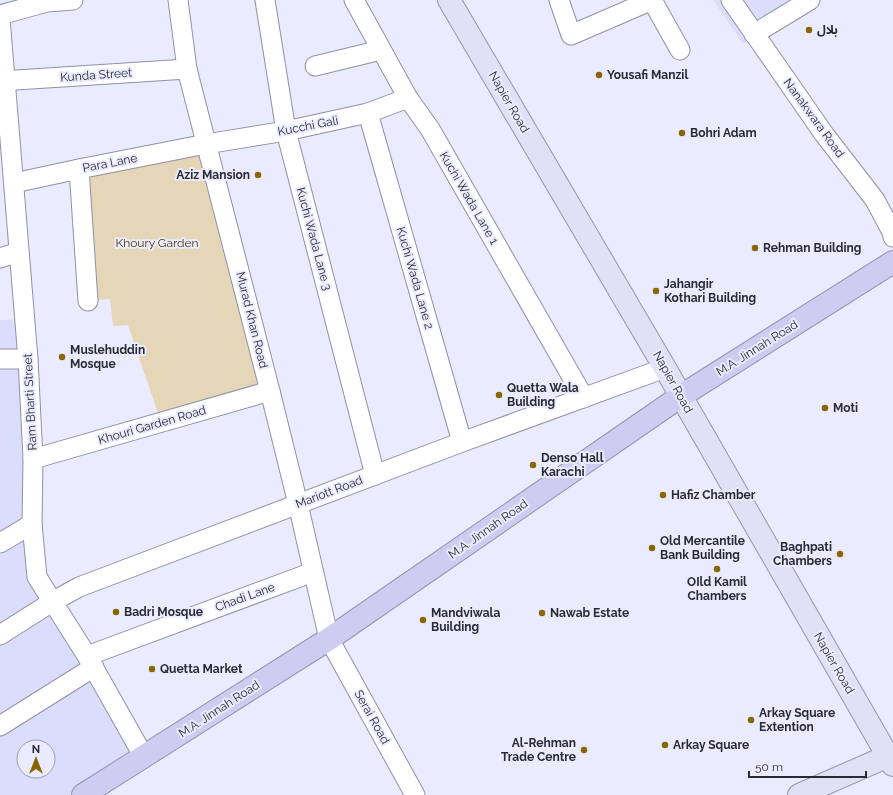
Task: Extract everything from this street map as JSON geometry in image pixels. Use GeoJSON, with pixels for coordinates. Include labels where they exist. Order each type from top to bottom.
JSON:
{"type":"FeatureCollection","features":[{"type":"Feature","properties":{"kind":"highway","name":"M.A. Jinnah Road"},"geometry":{"type":"LineString","coordinates":[[83,795],[329,639],[681,396],[893,262]]}},
{"type":"Feature","properties":{"kind":"main road","name":"Napier Road"},"geometry":{"type":"LineString","coordinates":[[449,0],[665,368],[891,758]]}},
{"type":"Feature","properties":{"kind":"main road"},"geometry":{"type":"LineString","coordinates":[[799,795],[891,758]]}},
{"type":"Feature","properties":{"kind":"street"},"geometry":{"type":"LineString","coordinates":[[0,15],[47,2],[73,0]]}},
{"type":"Feature","properties":{"kind":"street","name":"Murad Khan Road"},"geometry":{"type":"LineString","coordinates":[[178,0],[187,69],[298,504],[329,639]]}},
{"type":"Feature","properties":{"kind":"street","name":"Kuchi Wada Lane 3"},"geometry":{"type":"LineString","coordinates":[[265,0],[286,131],[376,475]]}},
{"type":"Feature","properties":{"kind":"street","name":"Kuchi Wada Lane 1"},"geometry":{"type":"LineString","coordinates":[[354,0],[408,98],[430,129],[584,398]]}},
{"type":"Feature","properties":{"kind":"street"},"geometry":{"type":"LineString","coordinates":[[559,0],[571,35],[652,0],[680,50]]}},
{"type":"Feature","properties":{"kind":"street","name":"Nanakwara Road"},"geometry":{"type":"LineString","coordinates":[[731,0],[824,134],[875,200],[892,232],[893,237]]}},
{"type":"Feature","properties":{"kind":"street"},"geometry":{"type":"LineString","coordinates":[[754,34],[810,0]]}},
{"type":"Feature","properties":{"kind":"street","name":"Ram Bharti Street"},"geometry":{"type":"LineString","coordinates":[[0,18],[9,180],[19,252],[28,359],[33,459],[32,524],[37,577],[90,662],[144,757]]}},
{"type":"Feature","properties":{"kind":"street"},"geometry":{"type":"LineString","coordinates":[[315,66],[381,50]]}},
{"type":"Feature","properties":{"kind":"street","name":"Kunda Street"},"geometry":{"type":"LineString","coordinates":[[3,81],[187,69]]}},
{"type":"Feature","properties":{"kind":"street","name":"Kucchi Gali"},"geometry":{"type":"LineString","coordinates":[[206,144],[286,131],[368,114],[408,98]]}},
{"type":"Feature","properties":{"kind":"street","name":"Kuchi Wada Lane 2"},"geometry":{"type":"LineString","coordinates":[[368,114],[462,442]]}},
{"type":"Feature","properties":{"kind":"street","name":"Para Lane"},"geometry":{"type":"LineString","coordinates":[[9,180],[79,169],[206,144]]}},
{"type":"Feature","properties":{"kind":"street"},"geometry":{"type":"LineString","coordinates":[[79,169],[88,301]]}},
{"type":"Feature","properties":{"kind":"street"},"geometry":{"type":"LineString","coordinates":[[0,258],[19,252]]}},
{"type":"Feature","properties":{"kind":"street"},"geometry":{"type":"LineString","coordinates":[[0,359],[28,359]]}},
{"type":"Feature","properties":{"kind":"street","name":"Mariott Road"},"geometry":{"type":"LineString","coordinates":[[0,635],[52,602],[79,587],[462,442],[665,368]]}},
{"type":"Feature","properties":{"kind":"street","name":"Khouri Garden Road"},"geometry":{"type":"LineString","coordinates":[[33,459],[270,392]]}},
{"type":"Feature","properties":{"kind":"street"},"geometry":{"type":"LineString","coordinates":[[0,543],[32,524]]}},
{"type":"Feature","properties":{"kind":"street","name":"Chadi Lane"},"geometry":{"type":"LineString","coordinates":[[0,726],[90,662],[313,572]]}},
{"type":"Feature","properties":{"kind":"street","name":"Serai Road"},"geometry":{"type":"LineString","coordinates":[[329,639],[413,794]]}},
{"type":"Feature","properties":{"kind":"shaded area"},"geometry":{"type":"Polygon","coordinates":[[[713,0],[810,0],[743,44],[713,0]]]}},
{"type":"Feature","properties":{"kind":"shaded area"},"geometry":{"type":"Polygon","coordinates":[[[25,319],[37,577],[144,757],[82,795],[0,795],[0,320],[25,319]]]}},
{"type":"Feature","properties":{"kind":"green space","name":"Khoury Garden"},"geometry":{"type":"Polygon","coordinates":[[[206,144],[270,391],[161,422],[128,325],[113,326],[110,299],[88,301],[79,169],[206,144]]]}},
{"type":"Feature","properties":{"kind":"place","name":"بلال"},"geometry":{"type":"Point","coordinates":[809,30]}},
{"type":"Feature","properties":{"kind":"place","name":"Yousafi Manzil"},"geometry":{"type":"Point","coordinates":[599,75]}},
{"type":"Feature","properties":{"kind":"place","name":"Bohri Adam"},"geometry":{"type":"Point","coordinates":[682,133]}},
{"type":"Feature","properties":{"kind":"place","name":"Aziz Mansion"},"geometry":{"type":"Point","coordinates":[258,175]}},
{"type":"Feature","properties":{"kind":"place","name":"Rehman Building"},"geometry":{"type":"Point","coordinates":[755,248]}},
{"type":"Feature","properties":{"kind":"place","name":"Jahangir Kothari Building"},"geometry":{"type":"Point","coordinates":[656,291]}},
{"type":"Feature","properties":{"kind":"place","name":"Muslehuddin Mosque"},"geometry":{"type":"Point","coordinates":[62,357]}},
{"type":"Feature","properties":{"kind":"place","name":"Quetta Wala Building"},"geometry":{"type":"Point","coordinates":[499,395]}},
{"type":"Feature","properties":{"kind":"place","name":"Moti"},"geometry":{"type":"Point","coordinates":[825,408]}},
{"type":"Feature","properties":{"kind":"place","name":"Denso Hall Karachi"},"geometry":{"type":"Point","coordinates":[533,465]}},
{"type":"Feature","properties":{"kind":"place","name":"Hafiz Chamber"},"geometry":{"type":"Point","coordinates":[663,495]}},
{"type":"Feature","properties":{"kind":"place","name":"Old Mercantile Bank Building"},"geometry":{"type":"Point","coordinates":[652,548]}},
{"type":"Feature","properties":{"kind":"place","name":"Baghpati Chambers"},"geometry":{"type":"Point","coordinates":[840,554]}},
{"type":"Feature","properties":{"kind":"place","name":"OIld Kamil Chambers"},"geometry":{"type":"Point","coordinates":[717,569]}},
{"type":"Feature","properties":{"kind":"place","name":"Badri Mosque"},"geometry":{"type":"Point","coordinates":[116,612]}},
{"type":"Feature","properties":{"kind":"place","name":"Nawab Estate"},"geometry":{"type":"Point","coordinates":[542,613]}},
{"type":"Feature","properties":{"kind":"place","name":"Mandviwala Building"},"geometry":{"type":"Point","coordinates":[423,620]}},
{"type":"Feature","properties":{"kind":"place","name":"Quetta Market"},"geometry":{"type":"Point","coordinates":[152,669]}},
{"type":"Feature","properties":{"kind":"place","name":"Arkay Square Extention"},"geometry":{"type":"Point","coordinates":[751,720]}},
{"type":"Feature","properties":{"kind":"place","name":"Arkay Square"},"geometry":{"type":"Point","coordinates":[665,745]}},
{"type":"Feature","properties":{"kind":"place","name":"Al-Rehman Trade Centre"},"geometry":{"type":"Point","coordinates":[584,750]}}]}
